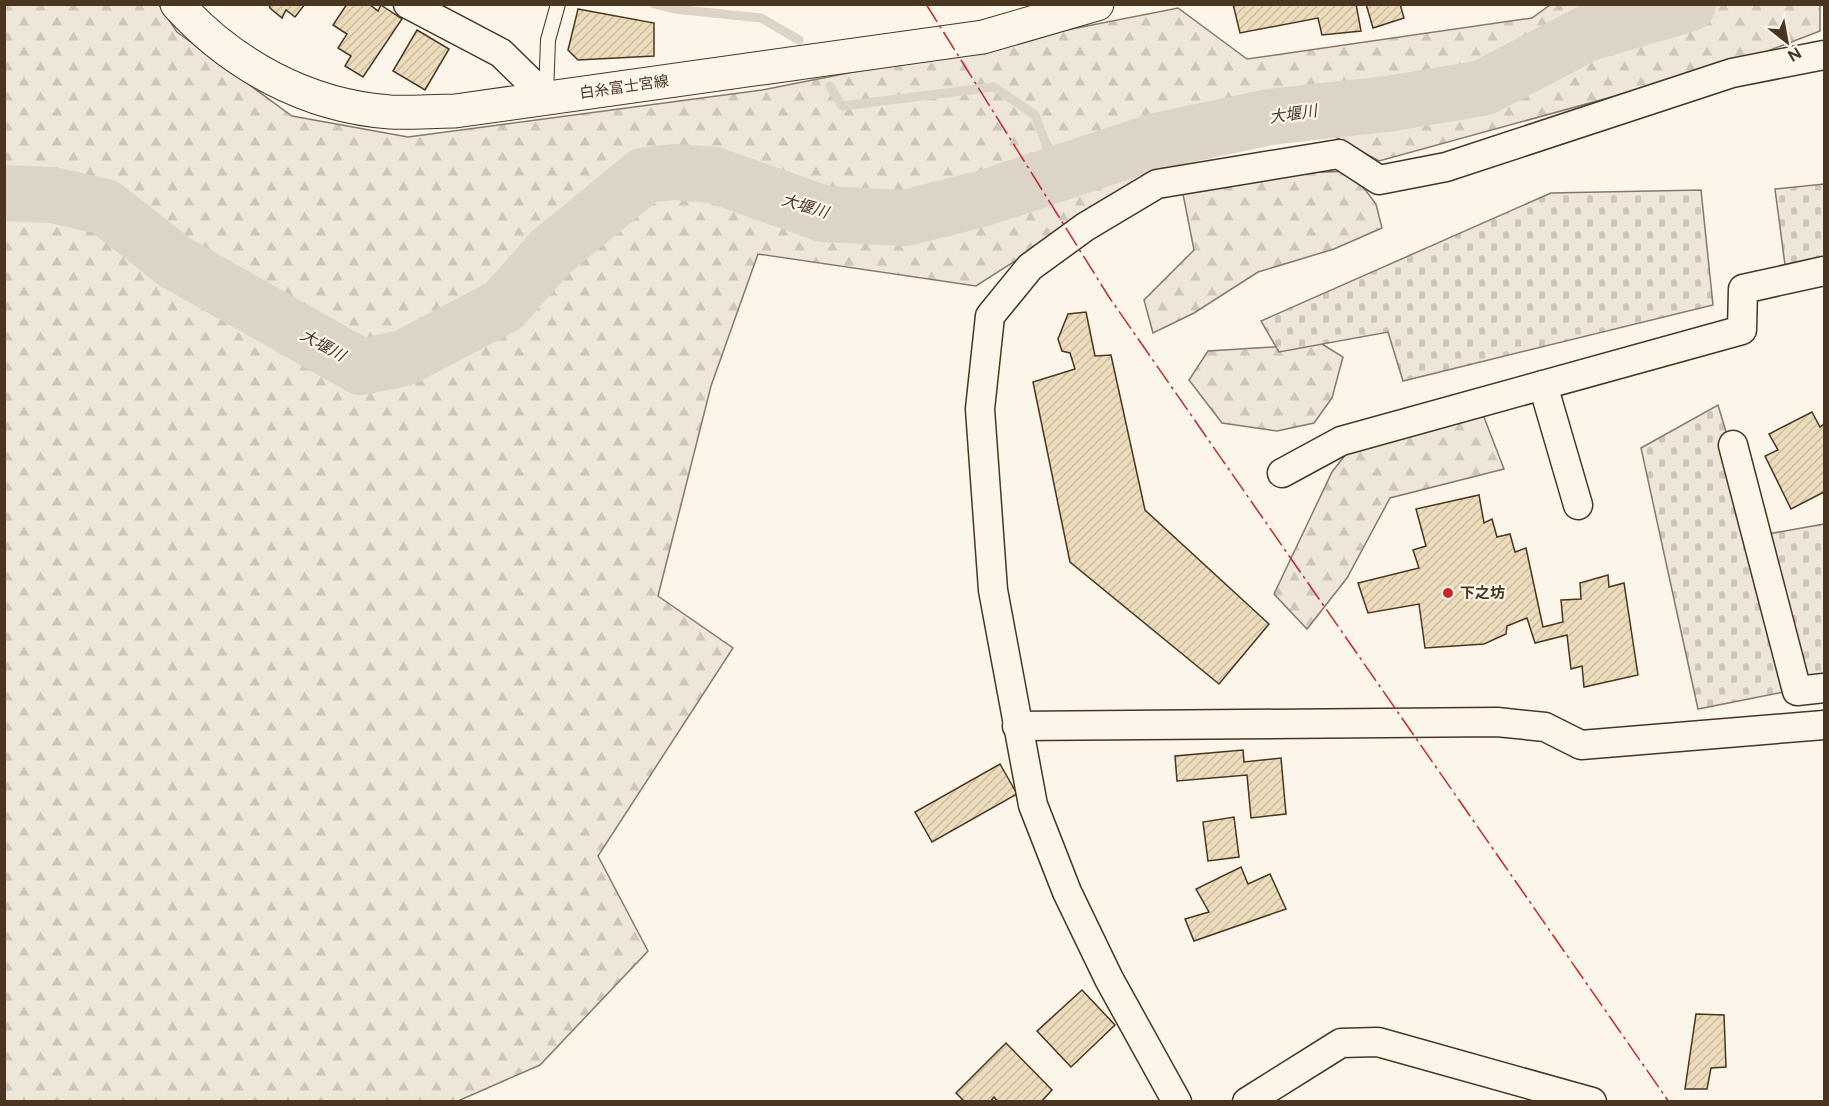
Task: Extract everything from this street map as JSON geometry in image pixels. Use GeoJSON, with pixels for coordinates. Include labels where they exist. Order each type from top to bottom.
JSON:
{"type":"FeatureCollection","features":[{"type":"Feature","properties":{"kind":"main road","name":"白糸富士宮線"},"geometry":{"type":"LineString","coordinates":[[177,4],[230,54],[266,76],[324,101],[390,112],[454,111],[983,37],[1097,4]]}},
{"type":"Feature","properties":{"kind":"street"},"geometry":{"type":"LineString","coordinates":[[408,4],[501,53],[546,97]]}},
{"type":"Feature","properties":{"kind":"street"},"geometry":{"type":"LineString","coordinates":[[1178,1101],[1109,979],[1067,892],[1033,806],[993,590],[980,409],[990,316],[1030,267],[1085,226],[1157,184],[1339,154],[1379,180],[1446,166],[1731,72],[1824,54]]}},
{"type":"Feature","properties":{"kind":"street"},"geometry":{"type":"LineString","coordinates":[[1282,472],[1341,441],[1742,330],[1743,289],[1824,272]]}},
{"type":"Feature","properties":{"kind":"street"},"geometry":{"type":"LineString","coordinates":[[1543,386],[1578,504]]}},
{"type":"Feature","properties":{"kind":"street"},"geometry":{"type":"LineString","coordinates":[[1734,445],[1797,691],[1824,688]]}},
{"type":"Feature","properties":{"kind":"street"},"geometry":{"type":"LineString","coordinates":[[1017,726],[1497,722],[1545,727],[1581,745],[1824,725]]}},
{"type":"Feature","properties":{"kind":"street"},"geometry":{"type":"LineString","coordinates":[[1246,1101],[1341,1043],[1377,1042],[1592,1101]]}},
{"type":"Feature","properties":{"kind":"lane"},"geometry":{"type":"LineString","coordinates":[[546,97],[548,40],[558,4]]}},
{"type":"Feature","properties":{"kind":"green space"},"geometry":{"type":"Polygon","coordinates":[[[5,5],[159,5],[177,32],[292,116],[408,137],[762,90],[1178,8],[1247,59],[1532,18],[1550,5],[1820,5],[1820,31],[1739,62],[1379,161],[1323,130],[1163,166],[976,286],[758,254],[711,386],[658,596],[733,648],[598,856],[648,951],[540,1065],[458,1101],[5,1102],[5,5]]]}},
{"type":"Feature","properties":{"kind":"green space"},"geometry":{"type":"Polygon","coordinates":[[[1351,171],[1376,204],[1382,228],[1334,249],[1258,272],[1194,313],[1153,333],[1144,300],[1194,250],[1183,194],[1273,174],[1351,171]]]}},
{"type":"Feature","properties":{"kind":"green space"},"geometry":{"type":"Polygon","coordinates":[[[1824,184],[1824,258],[1785,265],[1775,189],[1824,184]]]}},
{"type":"Feature","properties":{"kind":"green space"},"geometry":{"type":"Polygon","coordinates":[[[1701,190],[1713,305],[1403,381],[1388,332],[1279,352],[1261,321],[1551,193],[1701,190]]]}},
{"type":"Feature","properties":{"kind":"green space"},"geometry":{"type":"Polygon","coordinates":[[[1322,344],[1343,357],[1332,398],[1314,423],[1277,431],[1222,423],[1189,380],[1208,351],[1322,344]]]}},
{"type":"Feature","properties":{"kind":"green space"},"geometry":{"type":"Polygon","coordinates":[[[1718,405],[1757,536],[1824,524],[1824,684],[1698,709],[1641,448],[1718,405]]]}},
{"type":"Feature","properties":{"kind":"green space"},"geometry":{"type":"Polygon","coordinates":[[[1482,412],[1504,469],[1390,498],[1347,578],[1307,629],[1274,594],[1332,472],[1360,436],[1482,412]]]}},
{"type":"Feature","properties":{"kind":"building"},"geometry":{"type":"Polygon","coordinates":[[[269,4],[305,4],[295,17],[286,10],[282,18],[270,8],[269,4]]]}},
{"type":"Feature","properties":{"kind":"building"},"geometry":{"type":"Polygon","coordinates":[[[347,4],[369,4],[378,11],[381,5],[402,19],[363,77],[345,66],[351,56],[338,48],[347,34],[333,25],[347,4]]]}},
{"type":"Feature","properties":{"kind":"building"},"geometry":{"type":"Polygon","coordinates":[[[1233,4],[1356,4],[1361,31],[1322,35],[1318,18],[1240,33],[1233,4]]]}},
{"type":"Feature","properties":{"kind":"building"},"geometry":{"type":"Polygon","coordinates":[[[1366,4],[1400,4],[1404,18],[1373,28],[1366,4]]]}},
{"type":"Feature","properties":{"kind":"building"},"geometry":{"type":"Polygon","coordinates":[[[578,9],[654,23],[654,56],[578,60],[568,50],[578,9]]]}},
{"type":"Feature","properties":{"kind":"building"},"geometry":{"type":"Polygon","coordinates":[[[417,30],[449,49],[425,90],[393,71],[417,30]]]}},
{"type":"Feature","properties":{"kind":"building"},"geometry":{"type":"Polygon","coordinates":[[[1086,312],[1095,356],[1111,355],[1145,510],[1269,624],[1219,684],[1070,562],[1033,382],[1075,369],[1070,353],[1062,351],[1058,339],[1068,314],[1086,312]]]}},
{"type":"Feature","properties":{"kind":"building"},"geometry":{"type":"Polygon","coordinates":[[[1812,412],[1820,427],[1824,424],[1824,492],[1791,509],[1765,456],[1778,450],[1769,434],[1812,412]]]}},
{"type":"Feature","properties":{"kind":"building","name":"下之坊"},"geometry":{"type":"Polygon","coordinates":[[[1479,495],[1484,523],[1492,519],[1497,537],[1510,534],[1515,552],[1526,548],[1543,627],[1563,622],[1561,600],[1581,599],[1580,583],[1608,575],[1609,587],[1624,583],[1638,675],[1584,687],[1582,666],[1571,669],[1567,635],[1535,643],[1527,618],[1507,626],[1506,634],[1484,644],[1425,648],[1419,604],[1368,613],[1358,583],[1419,568],[1413,550],[1426,546],[1416,509],[1479,495]]]}},
{"type":"Feature","properties":{"kind":"building"},"geometry":{"type":"Polygon","coordinates":[[[1243,750],[1244,762],[1281,758],[1286,814],[1251,818],[1247,775],[1177,781],[1175,756],[1243,750]]]}},
{"type":"Feature","properties":{"kind":"building"},"geometry":{"type":"Polygon","coordinates":[[[1000,764],[1017,794],[932,842],[915,812],[1000,764]]]}},
{"type":"Feature","properties":{"kind":"building"},"geometry":{"type":"Polygon","coordinates":[[[1234,817],[1239,857],[1208,861],[1203,822],[1234,817]]]}},
{"type":"Feature","properties":{"kind":"building"},"geometry":{"type":"Polygon","coordinates":[[[1241,867],[1248,884],[1270,874],[1286,909],[1194,941],[1185,919],[1209,912],[1196,889],[1241,867]]]}},
{"type":"Feature","properties":{"kind":"building"},"geometry":{"type":"Polygon","coordinates":[[[1082,990],[1115,1025],[1071,1067],[1037,1031],[1082,990]]]}},
{"type":"Feature","properties":{"kind":"building"},"geometry":{"type":"Polygon","coordinates":[[[1696,1014],[1724,1015],[1726,1067],[1711,1068],[1707,1089],[1685,1089],[1696,1014]]]}},
{"type":"Feature","properties":{"kind":"building"},"geometry":{"type":"Polygon","coordinates":[[[1006,1043],[1052,1090],[1041,1102],[998,1102],[994,1097],[990,1102],[965,1102],[956,1093],[1006,1043]]]}},
{"type":"Feature","properties":{"kind":"waterway"},"geometry":{"type":"LineString","coordinates":[[654,4],[674,9],[761,18],[799,40]]}},
{"type":"Feature","properties":{"kind":"waterway","name":"大堰川"},"geometry":{"type":"LineString","coordinates":[[4,193],[53,195],[105,207],[175,262],[361,367],[404,358],[503,306],[551,252],[645,175],[675,172],[714,175],[824,214],[905,218],[981,199],[1156,141],[1270,117],[1387,104],[1483,88],[1588,33],[1688,4]]}},
{"type":"Feature","properties":{"kind":"waterway"},"geometry":{"type":"LineString","coordinates":[[830,86],[842,106],[994,87],[1035,115],[1057,172]]}},
{"type":"Feature","properties":{"kind":"power"},"geometry":{"type":"LineString","coordinates":[[926,4],[1109,297],[1669,1102]]}},
{"type":"Feature","properties":{"kind":"place","name":"下之坊"},"geometry":{"type":"Point","coordinates":[1448,593]}}]}
